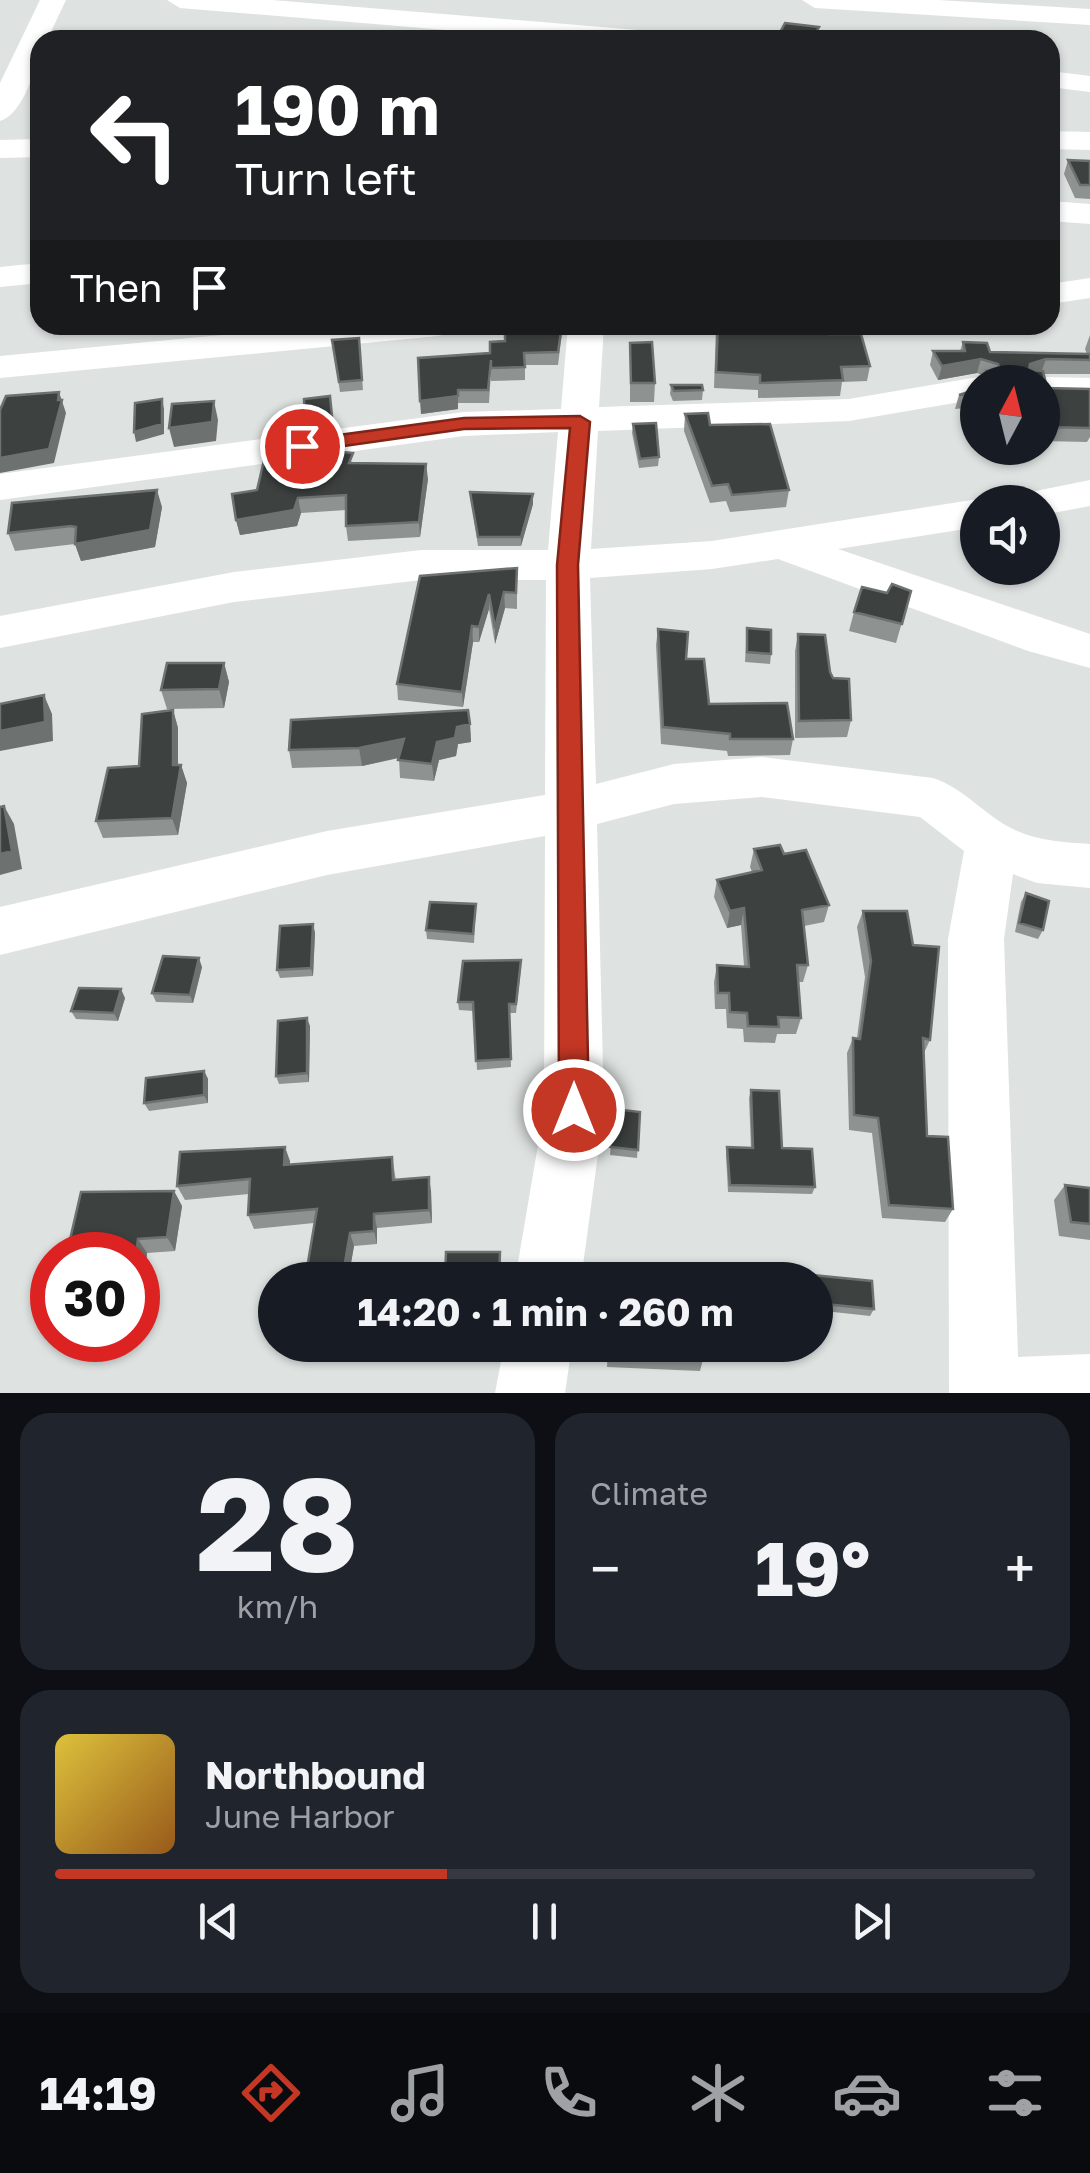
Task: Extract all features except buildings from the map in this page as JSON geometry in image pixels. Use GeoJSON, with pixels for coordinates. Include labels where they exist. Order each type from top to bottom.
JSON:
{"type":"FeatureCollection","features":[{"type":"Feature","properties":{"kind":"street"},"geometry":{"type":"LineString","coordinates":[[39,30],[53,0]]}},
{"type":"Feature","properties":{"kind":"street"},"geometry":{"type":"LineString","coordinates":[[180,0],[315,5],[616,30]]}},
{"type":"Feature","properties":{"kind":"street"},"geometry":{"type":"LineString","coordinates":[[815,0],[1090,17]]}},
{"type":"Feature","properties":{"kind":"street"},"geometry":{"type":"LineString","coordinates":[[309,30],[315,5]]}},
{"type":"Feature","properties":{"kind":"street"},"geometry":{"type":"LineString","coordinates":[[0,112],[30,49]]}},
{"type":"Feature","properties":{"kind":"street"},"geometry":{"type":"LineString","coordinates":[[1060,81],[1090,84]]}},
{"type":"Feature","properties":{"kind":"street"},"geometry":{"type":"LineString","coordinates":[[1060,140],[1090,140]]}},
{"type":"Feature","properties":{"kind":"street"},"geometry":{"type":"LineString","coordinates":[[0,148],[30,148]]}},
{"type":"Feature","properties":{"kind":"street"},"geometry":{"type":"LineString","coordinates":[[1060,212],[1090,214]]}},
{"type":"Feature","properties":{"kind":"street"},"geometry":{"type":"LineString","coordinates":[[0,277],[30,275]]}},
{"type":"Feature","properties":{"kind":"street"},"geometry":{"type":"LineString","coordinates":[[1060,292],[1090,288]]}},
{"type":"Feature","properties":{"kind":"street"},"geometry":{"type":"LineString","coordinates":[[0,366],[331,335]]}},
{"type":"Feature","properties":{"kind":"street"},"geometry":{"type":"LineString","coordinates":[[551,1262],[574,1110],[568,565],[585,335]]}},
{"type":"Feature","properties":{"kind":"street"},"geometry":{"type":"LineString","coordinates":[[1060,388],[1090,389]]}},
{"type":"Feature","properties":{"kind":"street"},"geometry":{"type":"LineString","coordinates":[[0,488],[464,424],[849,410],[960,391]]}},
{"type":"Feature","properties":{"kind":"street"},"geometry":{"type":"LineString","coordinates":[[1060,499],[1090,493]]}},
{"type":"Feature","properties":{"kind":"street"},"geometry":{"type":"LineString","coordinates":[[0,632],[234,588],[383,570],[712,556],[960,517]]}},
{"type":"Feature","properties":{"kind":"street"},"geometry":{"type":"LineString","coordinates":[[781,544],[1044,639],[1090,651]]}},
{"type":"Feature","properties":{"kind":"street"},"geometry":{"type":"LineString","coordinates":[[0,931],[326,853],[570,810],[674,784],[762,777],[933,798],[991,843],[1037,860],[1090,866]]}},
{"type":"Feature","properties":{"kind":"street"},"geometry":{"type":"LineString","coordinates":[[984,1393],[976,939],[991,843]]}},
{"type":"Feature","properties":{"kind":"street"},"geometry":{"type":"LineString","coordinates":[[530,1393],[535,1362]]}},
{"type":"Feature","properties":{"kind":"street"},"geometry":{"type":"LineString","coordinates":[[997,1393],[1090,1388]]}},
{"type":"Feature","properties":{"kind":"route"},"geometry":{"type":"LineString","coordinates":[[302,446],[464,424],[580,422],[568,565],[574,1110]]}}]}
